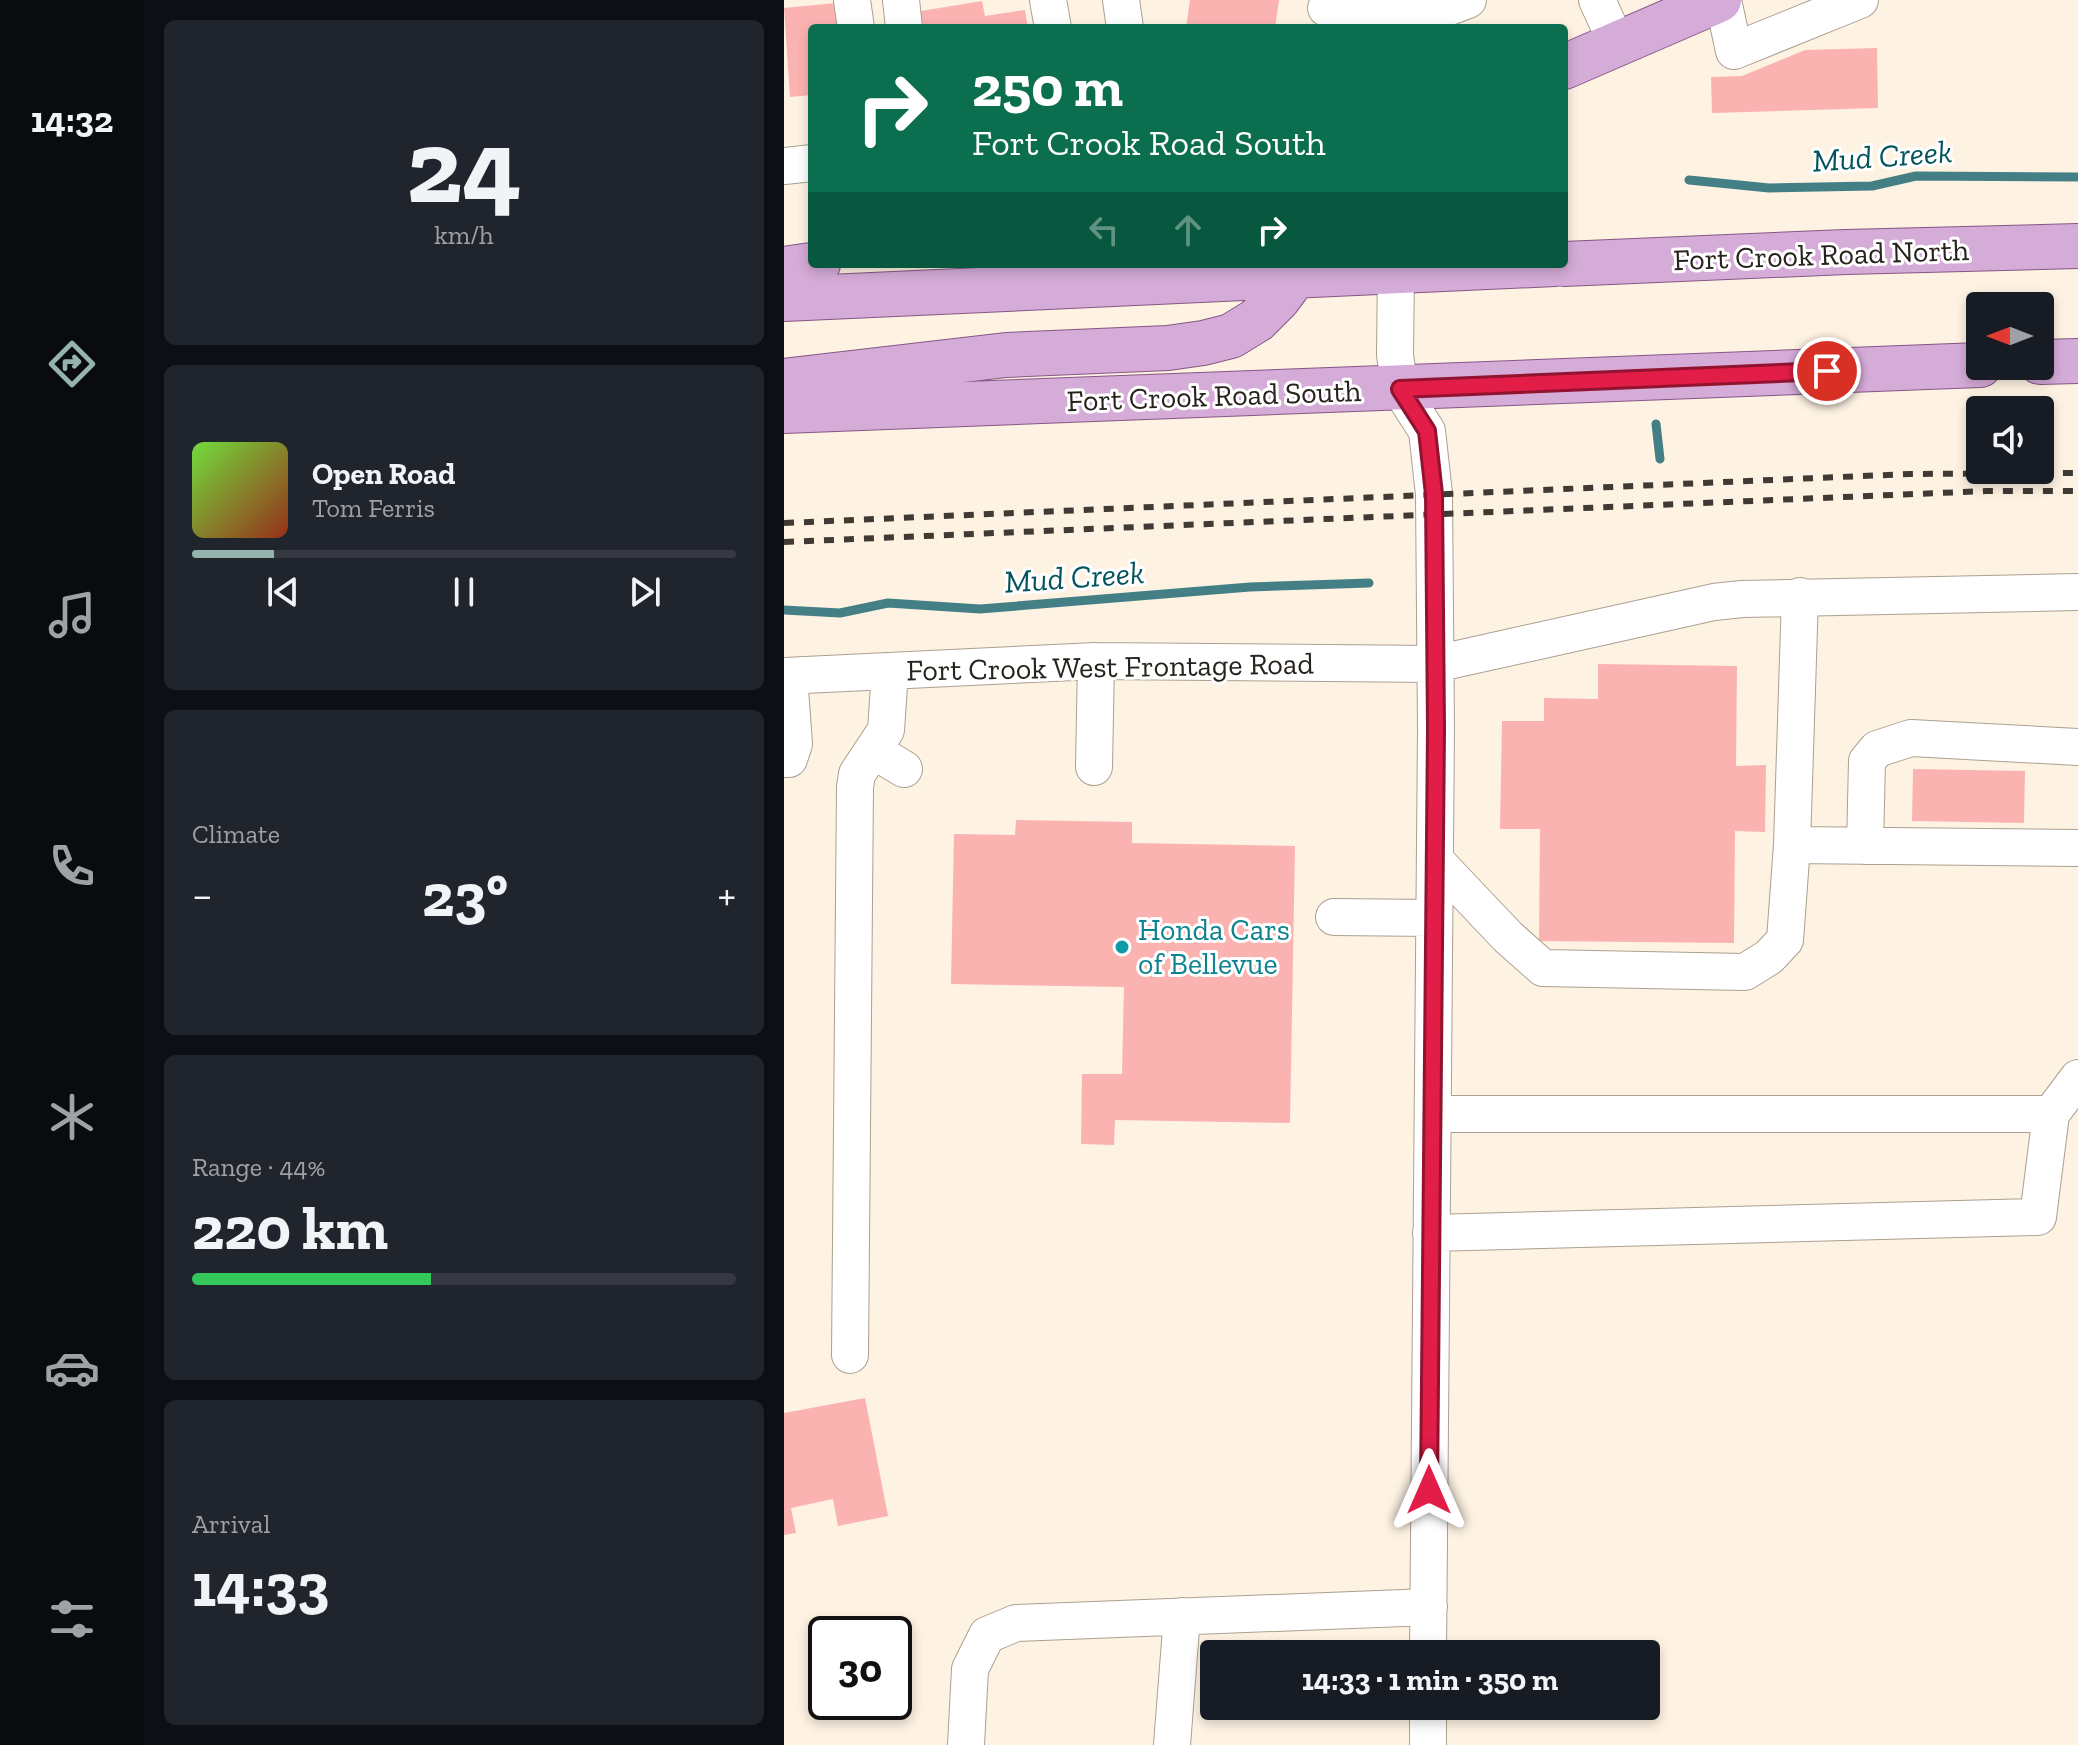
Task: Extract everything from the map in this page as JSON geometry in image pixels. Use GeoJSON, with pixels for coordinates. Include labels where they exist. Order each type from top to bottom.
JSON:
{"type":"FeatureCollection","features":[{"type":"Feature","properties":{"kind":"main road"},"geometry":{"type":"LineString","coordinates":[[1568,65],[1721,0]]}},
{"type":"Feature","properties":{"kind":"main road","name":"Fort Crook Road North"},"geometry":{"type":"LineString","coordinates":[[1568,264],[2078,246]]}},
{"type":"Feature","properties":{"kind":"main road"},"geometry":{"type":"LineString","coordinates":[[784,269],[808,265]]}},
{"type":"Feature","properties":{"kind":"main road"},"geometry":{"type":"LineString","coordinates":[[784,299],[1301,269],[1449,268]]}},
{"type":"Feature","properties":{"kind":"main road"},"geometry":{"type":"LineString","coordinates":[[784,381],[1006,355],[1168,348],[1203,343],[1231,336],[1257,320],[1301,269]]}},
{"type":"Feature","properties":{"kind":"main road"},"geometry":{"type":"LineString","coordinates":[[2054,362],[2078,361]]}},
{"type":"Feature","properties":{"kind":"main road","name":"Fort Crook Road South"},"geometry":{"type":"LineString","coordinates":[[784,411],[1966,366]]}},
{"type":"Feature","properties":{"kind":"street"},"geometry":{"type":"LineString","coordinates":[[852,0],[855,24]]}},
{"type":"Feature","properties":{"kind":"street"},"geometry":{"type":"LineString","coordinates":[[901,0],[904,24]]}},
{"type":"Feature","properties":{"kind":"street"},"geometry":{"type":"LineString","coordinates":[[1048,0],[1052,24]]}},
{"type":"Feature","properties":{"kind":"street"},"geometry":{"type":"LineString","coordinates":[[1121,0],[1124,24]]}},
{"type":"Feature","properties":{"kind":"street"},"geometry":{"type":"LineString","coordinates":[[1326,12],[1423,15],[1468,0]]}},
{"type":"Feature","properties":{"kind":"street"},"geometry":{"type":"LineString","coordinates":[[1597,0],[1617,44]]}},
{"type":"Feature","properties":{"kind":"street"},"geometry":{"type":"LineString","coordinates":[[1721,0],[1734,51],[1806,10],[1860,0]]}},
{"type":"Feature","properties":{"kind":"street"},"geometry":{"type":"LineString","coordinates":[[784,166],[808,163]]}},
{"type":"Feature","properties":{"kind":"street"},"geometry":{"type":"LineString","coordinates":[[1396,270],[1395,355],[1400,389],[1427,431],[1434,494],[1435,860],[1428,1640]]}},
{"type":"Feature","properties":{"kind":"street","name":"Fort Crook West Frontage Road"},"geometry":{"type":"LineString","coordinates":[[787,676],[1096,661],[1435,664],[1714,602],[1800,596],[2078,592]]}},
{"type":"Feature","properties":{"kind":"street"},"geometry":{"type":"LineString","coordinates":[[1435,860],[1508,937],[1543,968],[1745,972],[1769,957],[1785,940],[1792,845],[1800,596]]}},
{"type":"Feature","properties":{"kind":"street"},"geometry":{"type":"LineString","coordinates":[[1094,767],[1096,661]]}},
{"type":"Feature","properties":{"kind":"street"},"geometry":{"type":"LineString","coordinates":[[850,1355],[855,787],[857,774],[889,760],[886,730],[890,671]]}},
{"type":"Feature","properties":{"kind":"street"},"geometry":{"type":"LineString","coordinates":[[784,759],[789,759],[794,744],[787,676]]}},
{"type":"Feature","properties":{"kind":"street"},"geometry":{"type":"LineString","coordinates":[[1865,846],[1867,761],[1877,749],[1911,738],[2078,747]]}},
{"type":"Feature","properties":{"kind":"street"},"geometry":{"type":"LineString","coordinates":[[1792,845],[2078,848]]}},
{"type":"Feature","properties":{"kind":"street"},"geometry":{"type":"LineString","coordinates":[[1334,917],[1434,918]]}},
{"type":"Feature","properties":{"kind":"street"},"geometry":{"type":"LineString","coordinates":[[1431,1233],[2038,1217],[2051,1114],[2078,1078]]}},
{"type":"Feature","properties":{"kind":"street"},"geometry":{"type":"LineString","coordinates":[[1433,1114],[2051,1114]]}},
{"type":"Feature","properties":{"kind":"street"},"geometry":{"type":"LineString","coordinates":[[966,1745],[970,1669],[987,1635],[1016,1623],[1429,1607]]}},
{"type":"Feature","properties":{"kind":"street"},"geometry":{"type":"LineString","coordinates":[[1172,1745],[1182,1616]]}},
{"type":"Feature","properties":{"kind":"street"},"geometry":{"type":"LineString","coordinates":[[1428,1720],[1428,1745]]}},
{"type":"Feature","properties":{"kind":"building"},"geometry":{"type":"Polygon","coordinates":[[[1190,0],[1279,0],[1276,24],[1187,24],[1190,0]]]}},
{"type":"Feature","properties":{"kind":"building"},"geometry":{"type":"Polygon","coordinates":[[[982,1],[985,16],[1025,10],[1027,24],[917,24],[915,12],[982,1]]]}},
{"type":"Feature","properties":{"kind":"building"},"geometry":{"type":"Polygon","coordinates":[[[836,3],[838,24],[808,24],[808,95],[790,97],[784,8],[836,3]]]}},
{"type":"Feature","properties":{"kind":"building"},"geometry":{"type":"Polygon","coordinates":[[[1877,48],[1878,108],[1712,113],[1711,77],[1742,76],[1805,50],[1877,48]]]}},
{"type":"Feature","properties":{"kind":"building"},"geometry":{"type":"Polygon","coordinates":[[[1598,664],[1737,666],[1736,766],[1766,765],[1765,832],[1735,831],[1734,943],[1539,941],[1540,829],[1500,829],[1502,721],[1544,721],[1544,698],[1598,699],[1598,664]]]}},
{"type":"Feature","properties":{"kind":"building"},"geometry":{"type":"Polygon","coordinates":[[[1913,769],[2025,771],[2024,823],[1912,821],[1913,769]]]}},
{"type":"Feature","properties":{"kind":"building","name":"Honda Cars of Bellevue"},"geometry":{"type":"Polygon","coordinates":[[[1016,820],[1132,822],[1132,843],[1295,846],[1290,1123],[1115,1120],[1114,1145],[1081,1144],[1082,1074],[1122,1074],[1124,987],[951,984],[954,834],[1015,835],[1016,820]]]}},
{"type":"Feature","properties":{"kind":"building"},"geometry":{"type":"Polygon","coordinates":[[[865,1398],[888,1516],[838,1526],[833,1499],[791,1508],[796,1533],[784,1535],[784,1413],[865,1398]]]}},
{"type":"Feature","properties":{"kind":"waterway","name":"Mud Creek"},"geometry":{"type":"LineString","coordinates":[[1689,180],[1769,188],[1872,186],[1916,176],[2078,177]]}},
{"type":"Feature","properties":{"kind":"waterway","name":"Mud Creek"},"geometry":{"type":"LineString","coordinates":[[1656,424],[1660,459]]}},
{"type":"Feature","properties":{"kind":"waterway","name":"Mud Creek"},"geometry":{"type":"LineString","coordinates":[[784,610],[840,613],[888,603],[980,609],[1250,587],[1369,583]]}},
{"type":"Feature","properties":{"kind":"railway"},"geometry":{"type":"LineString","coordinates":[[784,523],[1909,474],[2078,473]]}},
{"type":"Feature","properties":{"kind":"railway"},"geometry":{"type":"LineString","coordinates":[[784,542],[1986,491],[2078,491]]}},
{"type":"Feature","properties":{"kind":"place","name":"Honda Cars of Bellevue"},"geometry":{"type":"Point","coordinates":[1122,947]}},
{"type":"Feature","properties":{"kind":"route"},"geometry":{"type":"LineString","coordinates":[[1429,1490],[1436,729],[1434,494],[1427,431],[1400,389],[1827,371]]}}]}
